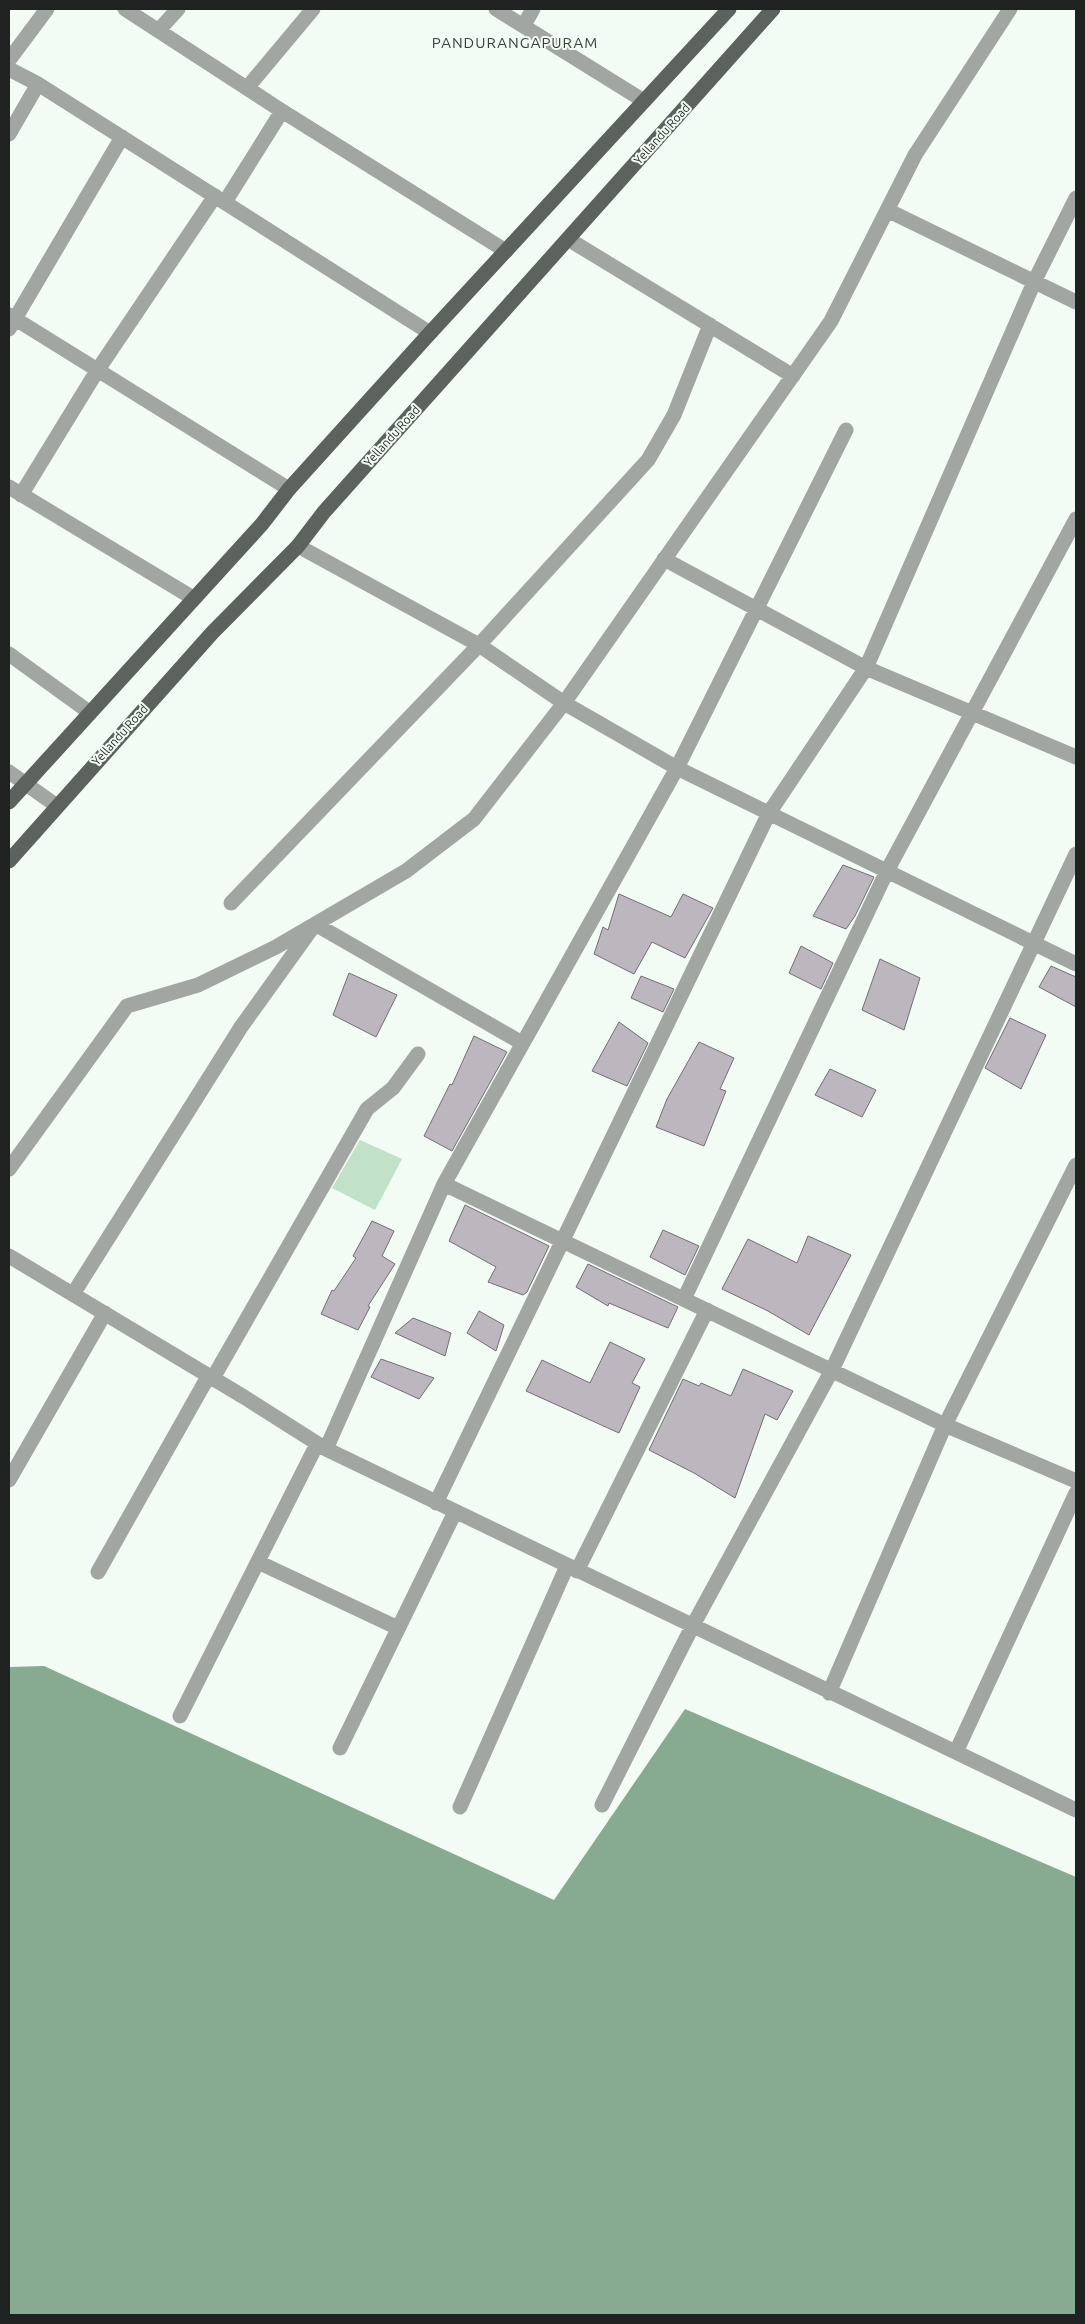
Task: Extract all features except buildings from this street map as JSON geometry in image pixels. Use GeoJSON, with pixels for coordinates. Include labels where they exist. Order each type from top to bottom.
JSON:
{"type":"FeatureCollection","features":[{"type":"Feature","properties":{"kind":"main road"},"geometry":{"type":"LineString","coordinates":[[9,802],[262,524],[289,489],[430,333],[729,9]]}},
{"type":"Feature","properties":{"kind":"main road","name":"Yellandu Road"},"geometry":{"type":"LineString","coordinates":[[9,861],[206,640],[298,546],[324,512],[773,9]]}},
{"type":"Feature","properties":{"kind":"street"},"geometry":{"type":"LineString","coordinates":[[9,60],[47,9]]}},
{"type":"Feature","properties":{"kind":"street"},"geometry":{"type":"LineString","coordinates":[[126,9],[282,111],[506,251]]}},
{"type":"Feature","properties":{"kind":"street"},"geometry":{"type":"LineString","coordinates":[[159,30],[178,9]]}},
{"type":"Feature","properties":{"kind":"street"},"geometry":{"type":"LineString","coordinates":[[246,88],[313,9]]}},
{"type":"Feature","properties":{"kind":"street"},"geometry":{"type":"LineString","coordinates":[[496,9],[644,101]]}},
{"type":"Feature","properties":{"kind":"street"},"geometry":{"type":"LineString","coordinates":[[524,25],[533,9]]}},
{"type":"Feature","properties":{"kind":"street"},"geometry":{"type":"LineString","coordinates":[[9,1169],[127,1006],[198,985],[276,947],[406,871],[474,819],[564,703],[831,321],[915,155],[1010,9]]}},
{"type":"Feature","properties":{"kind":"street"},"geometry":{"type":"LineString","coordinates":[[9,69],[38,84],[430,333]]}},
{"type":"Feature","properties":{"kind":"street"},"geometry":{"type":"LineString","coordinates":[[9,134],[38,84]]}},
{"type":"Feature","properties":{"kind":"street"},"geometry":{"type":"LineString","coordinates":[[193,598],[15,491],[97,371],[282,111]]}},
{"type":"Feature","properties":{"kind":"street"},"geometry":{"type":"LineString","coordinates":[[122,137],[11,321],[97,371],[289,489]]}},
{"type":"Feature","properties":{"kind":"street"},"geometry":{"type":"LineString","coordinates":[[436,1503],[561,1240],[769,812],[866,668],[1035,280],[1076,198]]}},
{"type":"Feature","properties":{"kind":"street"},"geometry":{"type":"LineString","coordinates":[[887,210],[1035,280],[1076,302]]}},
{"type":"Feature","properties":{"kind":"street"},"geometry":{"type":"LineString","coordinates":[[568,239],[793,376]]}},
{"type":"Feature","properties":{"kind":"street"},"geometry":{"type":"LineString","coordinates":[[231,903],[478,645],[648,460],[674,415],[710,325]]}},
{"type":"Feature","properties":{"kind":"street"},"geometry":{"type":"LineString","coordinates":[[180,1716],[258,1562],[322,1446],[444,1184],[676,768],[846,430]]}},
{"type":"Feature","properties":{"kind":"street"},"geometry":{"type":"LineString","coordinates":[[684,1299],[887,870],[1076,519]]}},
{"type":"Feature","properties":{"kind":"street"},"geometry":{"type":"LineString","coordinates":[[298,546],[478,645],[564,703],[676,768],[1076,964]]}},
{"type":"Feature","properties":{"kind":"street"},"geometry":{"type":"LineString","coordinates":[[664,560],[866,668],[1076,757]]}},
{"type":"Feature","properties":{"kind":"street"},"geometry":{"type":"LineString","coordinates":[[9,654],[89,712]]}},
{"type":"Feature","properties":{"kind":"street"},"geometry":{"type":"LineString","coordinates":[[9,772],[57,806]]}},
{"type":"Feature","properties":{"kind":"street"},"geometry":{"type":"LineString","coordinates":[[602,1805],[692,1627],[832,1370],[1076,854]]}},
{"type":"Feature","properties":{"kind":"street"},"geometry":{"type":"LineString","coordinates":[[315,924],[522,1043]]}},
{"type":"Feature","properties":{"kind":"street"},"geometry":{"type":"LineString","coordinates":[[73,1294],[241,1027],[315,924]]}},
{"type":"Feature","properties":{"kind":"street"},"geometry":{"type":"LineString","coordinates":[[98,1572],[366,1109],[393,1088],[418,1054]]}},
{"type":"Feature","properties":{"kind":"street"},"geometry":{"type":"LineString","coordinates":[[829,1693],[946,1425],[1076,1165]]}},
{"type":"Feature","properties":{"kind":"street"},"geometry":{"type":"LineString","coordinates":[[444,1184],[946,1425],[1076,1481]]}},
{"type":"Feature","properties":{"kind":"street"},"geometry":{"type":"LineString","coordinates":[[9,1256],[322,1446],[692,1627],[1076,1810]]}},
{"type":"Feature","properties":{"kind":"street"},"geometry":{"type":"LineString","coordinates":[[460,1807],[572,1569],[707,1310]]}},
{"type":"Feature","properties":{"kind":"street"},"geometry":{"type":"LineString","coordinates":[[9,1480],[105,1313]]}},
{"type":"Feature","properties":{"kind":"street"},"geometry":{"type":"LineString","coordinates":[[956,1752],[1076,1493]]}},
{"type":"Feature","properties":{"kind":"street"},"geometry":{"type":"LineString","coordinates":[[340,1748],[455,1512]]}},
{"type":"Feature","properties":{"kind":"street"},"geometry":{"type":"LineString","coordinates":[[258,1562],[398,1628]]}},
{"type":"Feature","properties":{"kind":"shaded area"},"geometry":{"type":"Polygon","coordinates":[[[360,1140],[402,1159],[375,1210],[332,1188],[360,1140]]]}},
{"type":"Feature","properties":{"kind":"shaded area"},"geometry":{"type":"Polygon","coordinates":[[[44,1666],[554,1900],[685,1709],[1076,1877],[1076,2315],[9,2315],[9,1667],[44,1666]]]}},
{"type":"Feature","properties":{"kind":"district","name":"PANDURANGAPURAM"},"geometry":{"type":"Point","coordinates":[515,43]}}]}
